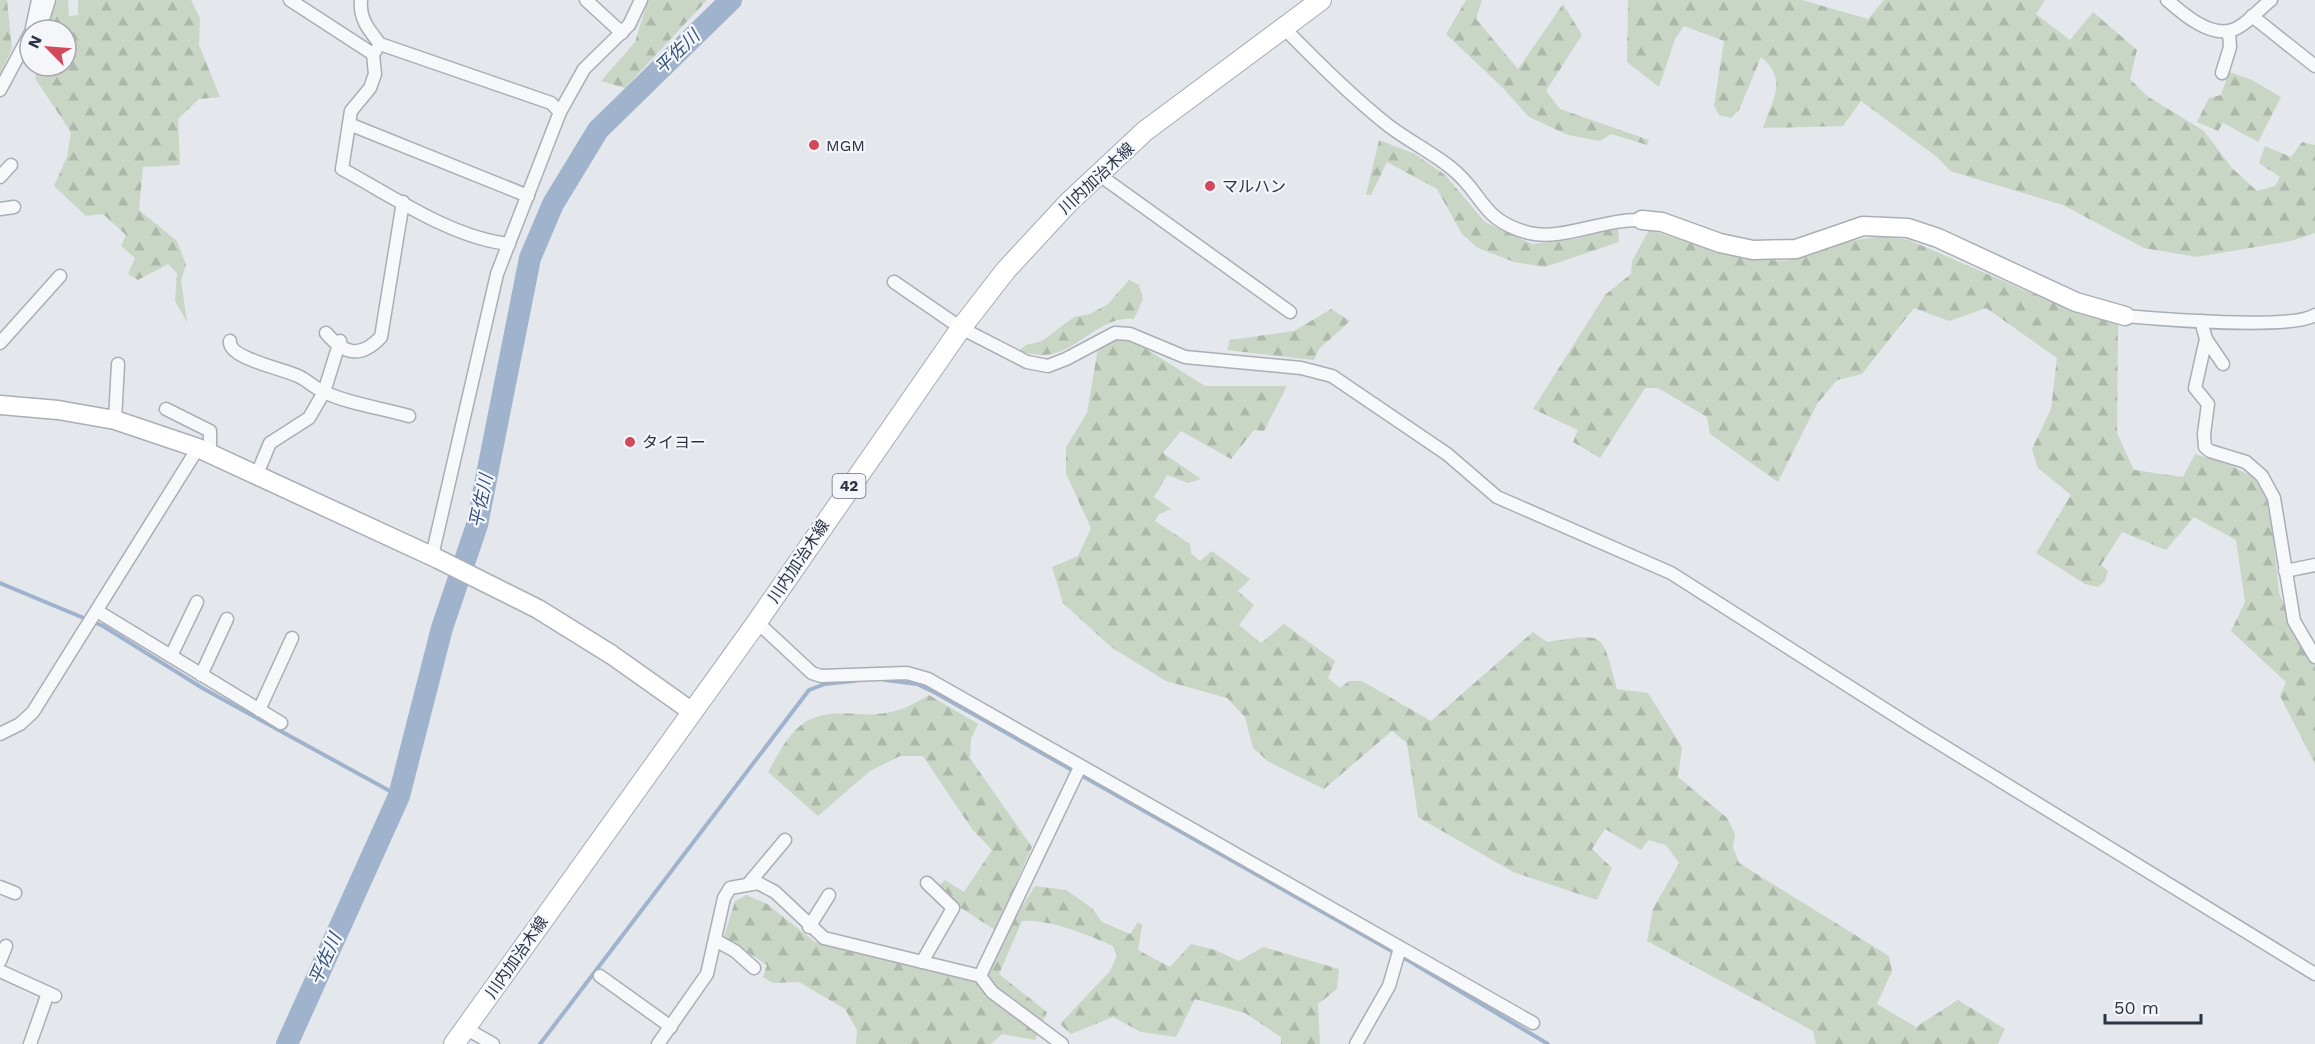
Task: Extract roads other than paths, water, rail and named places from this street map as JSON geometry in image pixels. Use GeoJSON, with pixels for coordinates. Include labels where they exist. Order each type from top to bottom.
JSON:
{"type":"FeatureCollection","features":[{"type":"Feature","properties":{"kind":"main road","name":"川内加治木線"},"geometry":{"type":"LineString","coordinates":[[460,1036],[756,622],[961,328],[1029,243],[1145,131],[1321,0]]}},
{"type":"Feature","properties":{"kind":"street"},"geometry":{"type":"LineString","coordinates":[[34,18],[38,0]]}},
{"type":"Feature","properties":{"kind":"street"},"geometry":{"type":"LineString","coordinates":[[42,18],[49,0]]}},
{"type":"Feature","properties":{"kind":"street"},"geometry":{"type":"LineString","coordinates":[[290,0],[376,49],[551,103],[560,112]]}},
{"type":"Feature","properties":{"kind":"street"},"geometry":{"type":"LineString","coordinates":[[361,0],[360,12],[376,49],[375,74],[370,88],[351,111],[342,169],[434,219],[494,242],[509,244]]}},
{"type":"Feature","properties":{"kind":"street"},"geometry":{"type":"LineString","coordinates":[[586,0],[622,33]]}},
{"type":"Feature","properties":{"kind":"street"},"geometry":{"type":"LineString","coordinates":[[435,557],[497,274],[560,112],[584,69],[629,25],[641,0]]}},
{"type":"Feature","properties":{"kind":"street"},"geometry":{"type":"LineString","coordinates":[[2167,0],[2213,30],[2229,31],[2271,0]]}},
{"type":"Feature","properties":{"kind":"street"},"geometry":{"type":"LineString","coordinates":[[2252,16],[2315,66]]}},
{"type":"Feature","properties":{"kind":"street"},"geometry":{"type":"LineString","coordinates":[[1285,29],[1321,67],[1388,124],[1451,168],[1493,218],[1503,224],[1544,235],[1627,219],[1662,222],[1720,243],[1753,250],[1796,249],[1863,226],[1908,228],[1938,238],[2076,302],[2125,316],[2201,321],[2281,321],[2308,319],[2315,315]]}},
{"type":"Feature","properties":{"kind":"street"},"geometry":{"type":"LineString","coordinates":[[2222,73],[2230,47],[2229,31]]}},
{"type":"Feature","properties":{"kind":"street"},"geometry":{"type":"LineString","coordinates":[[0,90],[18,56]]}},
{"type":"Feature","properties":{"kind":"street"},"geometry":{"type":"LineString","coordinates":[[349,124],[528,196]]}},
{"type":"Feature","properties":{"kind":"street"},"geometry":{"type":"LineString","coordinates":[[0,177],[11,165]]}},
{"type":"Feature","properties":{"kind":"street"},"geometry":{"type":"LineString","coordinates":[[1098,174],[1290,312]]}},
{"type":"Feature","properties":{"kind":"street"},"geometry":{"type":"LineString","coordinates":[[326,333],[356,351],[369,349],[381,338],[403,202]]}},
{"type":"Feature","properties":{"kind":"street"},"geometry":{"type":"LineString","coordinates":[[0,209],[14,207]]}},
{"type":"Feature","properties":{"kind":"street"},"geometry":{"type":"LineString","coordinates":[[0,343],[60,276]]}},
{"type":"Feature","properties":{"kind":"street"},"geometry":{"type":"LineString","coordinates":[[894,282],[961,328],[1027,362],[1048,366],[1114,333],[1130,334],[1185,357],[1301,368],[1332,376],[1447,454],[1497,497],[1671,573],[1916,729],[2315,974]]}},
{"type":"Feature","properties":{"kind":"street"},"geometry":{"type":"LineString","coordinates":[[2201,321],[2206,339],[2223,364]]}},
{"type":"Feature","properties":{"kind":"street"},"geometry":{"type":"LineString","coordinates":[[2206,339],[2195,388],[2208,404],[2204,434],[2205,447],[2210,451],[2247,462],[2262,476],[2274,498],[2284,571],[2294,621],[2315,657]]}},
{"type":"Feature","properties":{"kind":"street"},"geometry":{"type":"LineString","coordinates":[[230,341],[233,350],[250,361],[272,365],[300,376],[324,392],[409,416]]}},
{"type":"Feature","properties":{"kind":"street"},"geometry":{"type":"LineString","coordinates":[[257,474],[270,443],[309,418],[324,392],[340,343]]}},
{"type":"Feature","properties":{"kind":"street"},"geometry":{"type":"LineString","coordinates":[[115,420],[118,364]]}},
{"type":"Feature","properties":{"kind":"street"},"geometry":{"type":"LineString","coordinates":[[0,405],[58,410],[115,420],[204,451],[257,474],[485,581],[564,625],[691,711]]}},
{"type":"Feature","properties":{"kind":"street"},"geometry":{"type":"LineString","coordinates":[[0,734],[20,724],[33,712],[204,451],[210,431],[166,409]]}},
{"type":"Feature","properties":{"kind":"street"},"geometry":{"type":"LineString","coordinates":[[2284,571],[2315,565]]}},
{"type":"Feature","properties":{"kind":"street"},"geometry":{"type":"LineString","coordinates":[[171,656],[197,602]]}},
{"type":"Feature","properties":{"kind":"street"},"geometry":{"type":"LineString","coordinates":[[94,617],[171,656],[281,723]]}},
{"type":"Feature","properties":{"kind":"street"},"geometry":{"type":"LineString","coordinates":[[201,675],[227,619]]}},
{"type":"Feature","properties":{"kind":"street"},"geometry":{"type":"LineString","coordinates":[[756,622],[812,673],[822,676],[907,673],[928,680],[1078,771],[1398,952],[1533,1023]]}},
{"type":"Feature","properties":{"kind":"street"},"geometry":{"type":"LineString","coordinates":[[259,710],[292,638]]}},
{"type":"Feature","properties":{"kind":"street"},"geometry":{"type":"LineString","coordinates":[[980,976],[1078,771]]}},
{"type":"Feature","properties":{"kind":"street"},"geometry":{"type":"LineString","coordinates":[[749,883],[785,840]]}},
{"type":"Feature","properties":{"kind":"street"},"geometry":{"type":"LineString","coordinates":[[658,1044],[707,974],[724,898],[730,888],[758,882],[775,892],[809,927],[824,938],[980,976],[992,992],[1055,1042]]}},
{"type":"Feature","properties":{"kind":"street"},"geometry":{"type":"LineString","coordinates":[[922,962],[953,908],[927,883]]}},
{"type":"Feature","properties":{"kind":"street"},"geometry":{"type":"LineString","coordinates":[[0,887],[15,893]]}},
{"type":"Feature","properties":{"kind":"street"},"geometry":{"type":"LineString","coordinates":[[809,927],[829,895]]}},
{"type":"Feature","properties":{"kind":"street"},"geometry":{"type":"LineString","coordinates":[[715,940],[735,951],[754,968]]}},
{"type":"Feature","properties":{"kind":"street"},"geometry":{"type":"LineString","coordinates":[[0,961],[6,946]]}},
{"type":"Feature","properties":{"kind":"street"},"geometry":{"type":"LineString","coordinates":[[1356,1044],[1389,986],[1398,952]]}},
{"type":"Feature","properties":{"kind":"street"},"geometry":{"type":"LineString","coordinates":[[0,971],[52,994],[30,1044]]}},
{"type":"Feature","properties":{"kind":"street"},"geometry":{"type":"LineString","coordinates":[[600,976],[671,1027]]}},
{"type":"Feature","properties":{"kind":"street"},"geometry":{"type":"LineString","coordinates":[[460,1036],[493,1044]]}},
{"type":"Feature","properties":{"kind":"waterway","name":"平佐川"},"geometry":{"type":"LineString","coordinates":[[287,1044],[399,796],[442,628],[477,525],[530,258],[553,204],[598,130],[731,0]]}},
{"type":"Feature","properties":{"kind":"waterway"},"geometry":{"type":"LineString","coordinates":[[0,583],[103,626],[204,689],[399,796]]}},
{"type":"Feature","properties":{"kind":"waterway"},"geometry":{"type":"LineString","coordinates":[[885,680],[917,684],[934,692],[1411,962],[1548,1044]]}},
{"type":"Feature","properties":{"kind":"waterway"},"geometry":{"type":"LineString","coordinates":[[540,1044],[809,690],[825,684],[854,681]]}},
{"type":"Feature","properties":{"kind":"place","name":"MGM"},"geometry":{"type":"Point","coordinates":[814,145]}},
{"type":"Feature","properties":{"kind":"place","name":"マルハン"},"geometry":{"type":"Point","coordinates":[1210,186]}},
{"type":"Feature","properties":{"kind":"place","name":"タイヨー"},"geometry":{"type":"Point","coordinates":[630,442]}}]}
